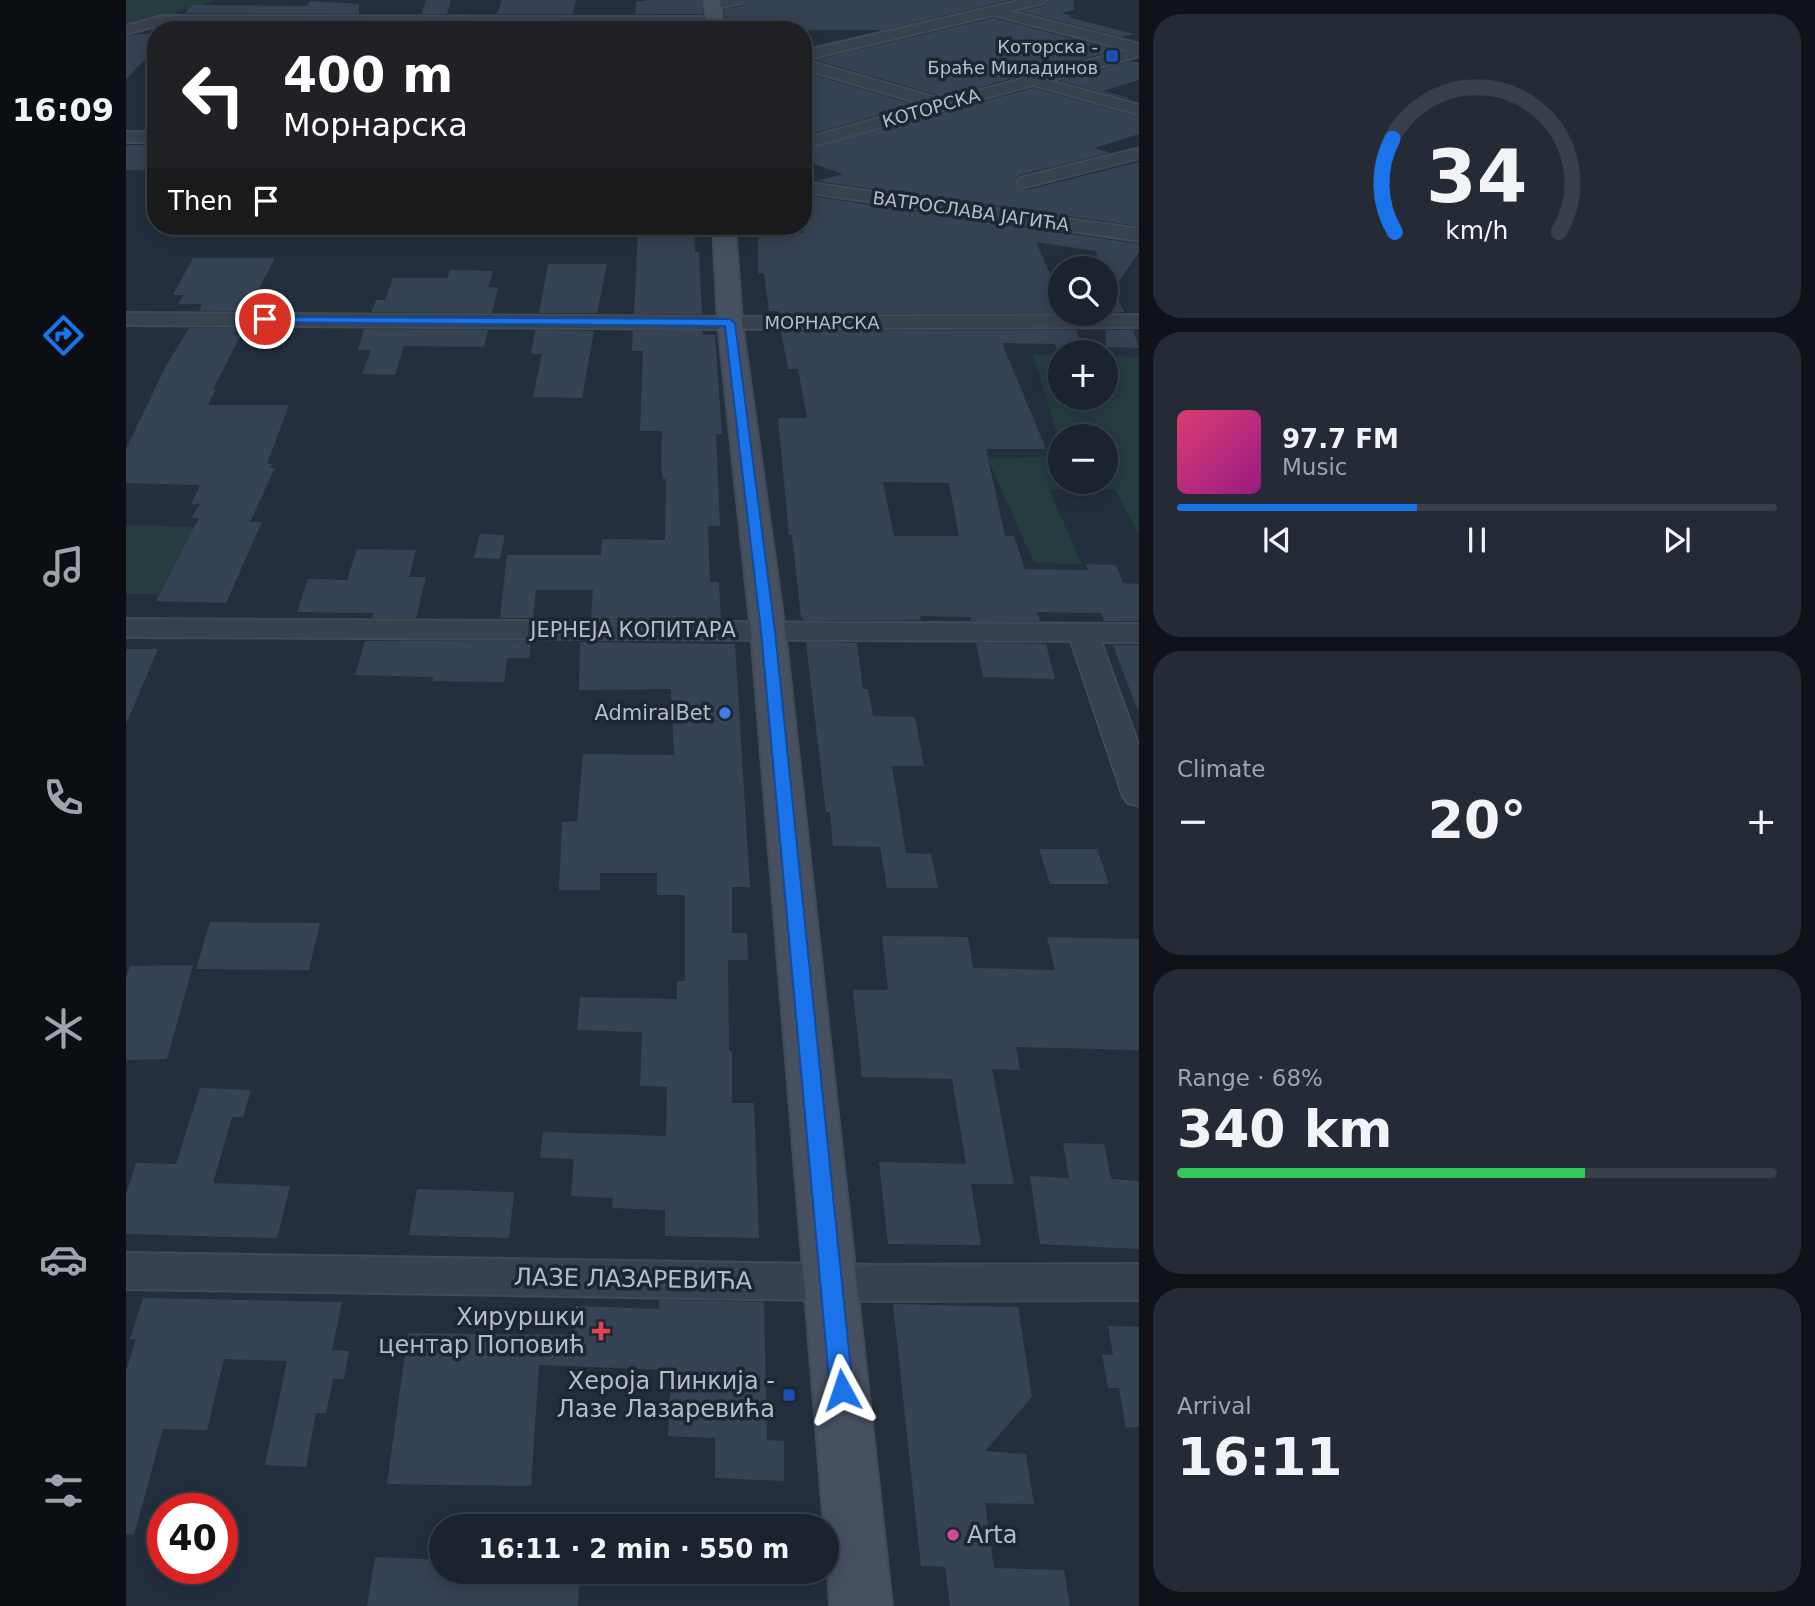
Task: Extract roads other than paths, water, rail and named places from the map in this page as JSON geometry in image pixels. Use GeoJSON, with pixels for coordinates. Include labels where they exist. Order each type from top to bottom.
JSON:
{"type":"FeatureCollection","features":[{"type":"Feature","properties":{"kind":"street"},"geometry":{"type":"LineString","coordinates":[[515,21],[714,14],[737,0]]}},
{"type":"Feature","properties":{"kind":"street"},"geometry":{"type":"LineString","coordinates":[[812,54],[1039,0]]}},
{"type":"Feature","properties":{"kind":"street"},"geometry":{"type":"LineString","coordinates":[[961,3],[1139,50]]}},
{"type":"Feature","properties":{"kind":"street"},"geometry":{"type":"LineString","coordinates":[[158,21],[210,21]]}},
{"type":"Feature","properties":{"kind":"street"},"geometry":{"type":"LineString","coordinates":[[126,30],[147,24]]}},
{"type":"Feature","properties":{"kind":"street","name":"КОТОРСКА"},"geometry":{"type":"LineString","coordinates":[[812,141],[1139,50]]}},
{"type":"Feature","properties":{"kind":"street"},"geometry":{"type":"LineString","coordinates":[[812,67],[943,105]]}},
{"type":"Feature","properties":{"kind":"street"},"geometry":{"type":"LineString","coordinates":[[1032,80],[1139,110]]}},
{"type":"Feature","properties":{"kind":"street"},"geometry":{"type":"LineString","coordinates":[[126,137],[147,137]]}},
{"type":"Feature","properties":{"kind":"street"},"geometry":{"type":"LineString","coordinates":[[1026,182],[1139,153]]}},
{"type":"Feature","properties":{"kind":"street","name":"ВАТРОСЛАВА ЈАГИЋА"},"geometry":{"type":"LineString","coordinates":[[812,188],[1139,235]]}},
{"type":"Feature","properties":{"kind":"street"},"geometry":{"type":"LineString","coordinates":[[725,235],[730,323],[768,631],[861,1606]]}},
{"type":"Feature","properties":{"kind":"street","name":"МОРНАРСКА"},"geometry":{"type":"LineString","coordinates":[[126,319],[730,323],[1139,321]]}},
{"type":"Feature","properties":{"kind":"street","name":"ЈЕРНЕЈА КОПИТАРА"},"geometry":{"type":"LineString","coordinates":[[126,628],[1139,633]]}},
{"type":"Feature","properties":{"kind":"street"},"geometry":{"type":"LineString","coordinates":[[1083,633],[1139,796]]}},
{"type":"Feature","properties":{"kind":"street","name":"ЛАЗЕ ЛАЗАРЕВИЋА"},"geometry":{"type":"LineString","coordinates":[[126,1271],[832,1282],[1139,1282]]}},
{"type":"Feature","properties":{"kind":"place","name":"Которска - Браће Миладинов"},"geometry":{"type":"Point","coordinates":[1112,56]}},
{"type":"Feature","properties":{"kind":"place","name":"AdmiralBet"},"geometry":{"type":"Point","coordinates":[725,713]}},
{"type":"Feature","properties":{"kind":"place","name":"Хируршки центар Поповић"},"geometry":{"type":"Point","coordinates":[601,1331]}},
{"type":"Feature","properties":{"kind":"place","name":"Хероја Пинкија - Лазе Лазаревића"},"geometry":{"type":"Point","coordinates":[789,1395]}},
{"type":"Feature","properties":{"kind":"place","name":"Arta"},"geometry":{"type":"Point","coordinates":[953,1535]}}]}
